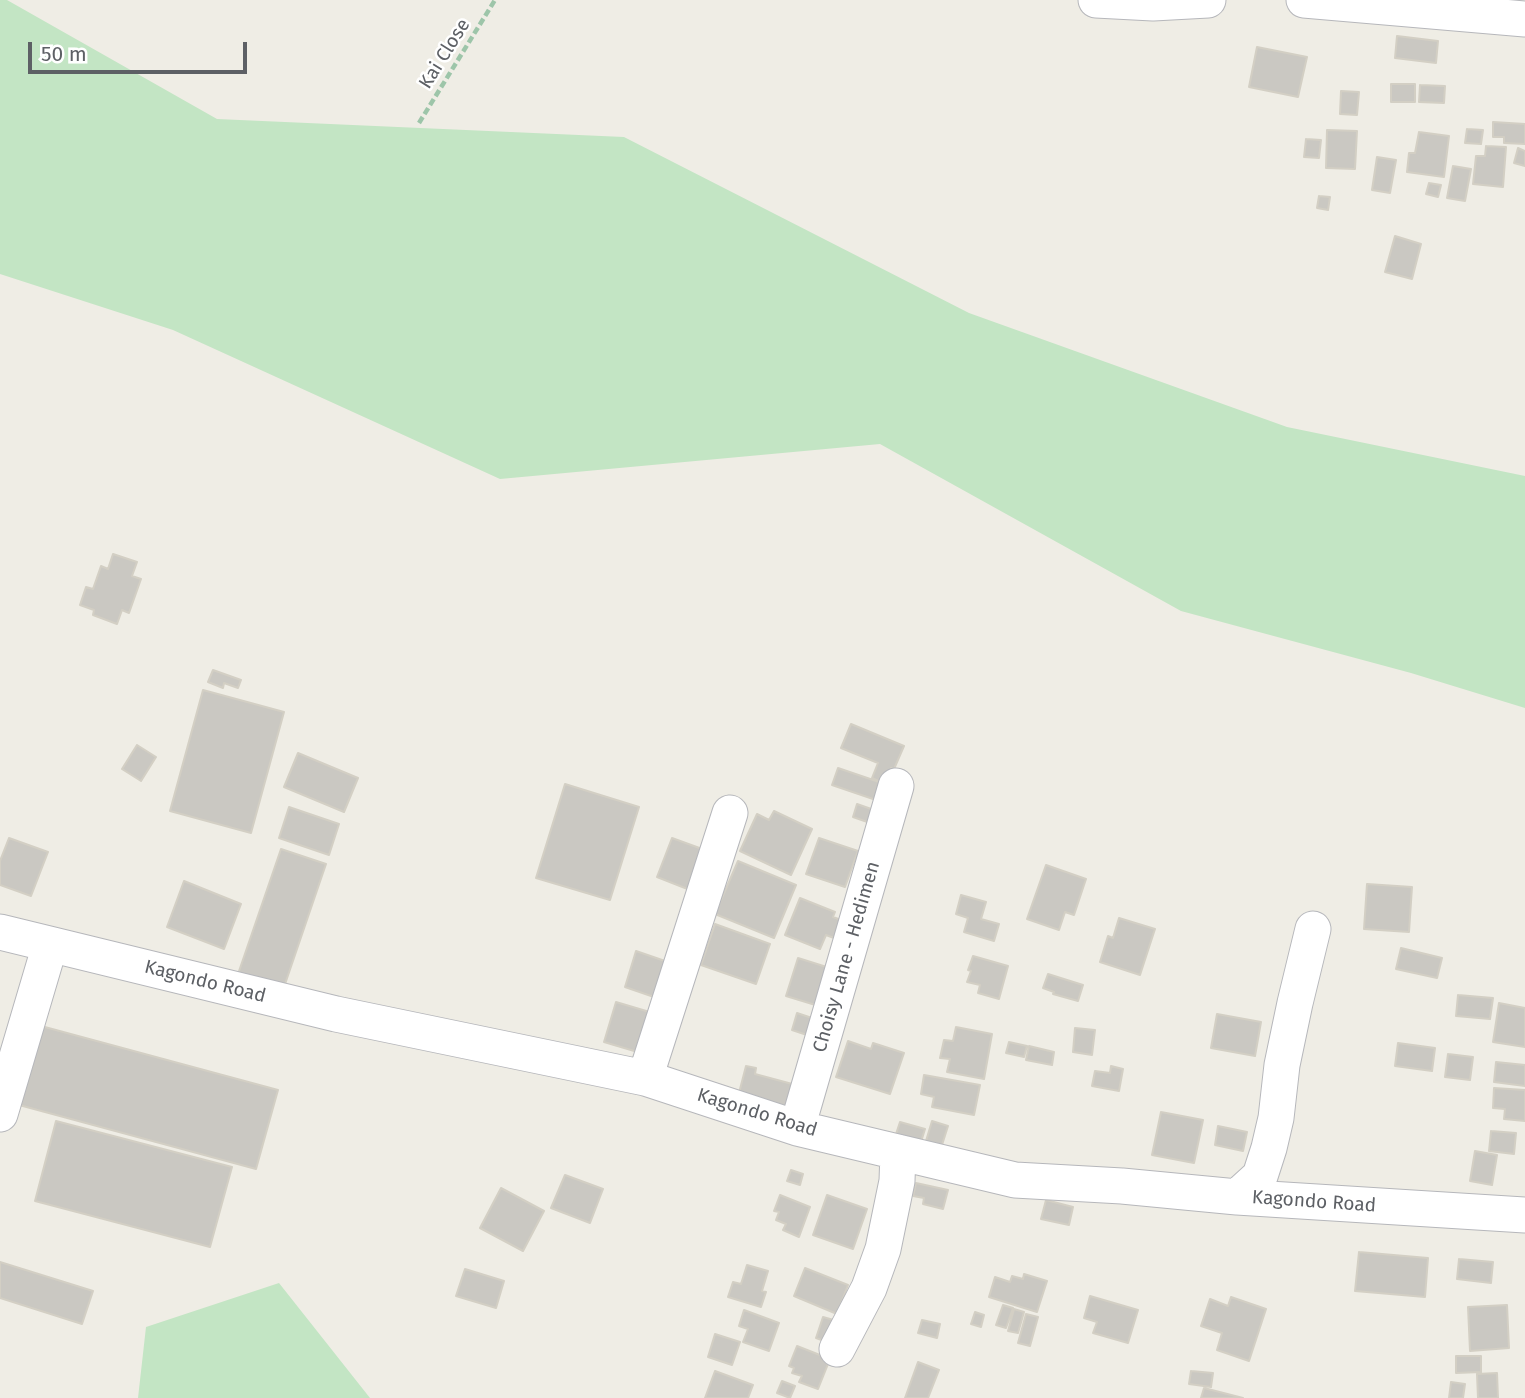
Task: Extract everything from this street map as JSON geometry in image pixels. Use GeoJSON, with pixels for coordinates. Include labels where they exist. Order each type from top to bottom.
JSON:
{"type":"FeatureCollection","features":[{"type":"Feature","properties":{"kind":"street"},"geometry":{"type":"LineString","coordinates":[[1096,0],[1153,3],[1208,0]]}},
{"type":"Feature","properties":{"kind":"street"},"geometry":{"type":"LineString","coordinates":[[1304,0],[1525,19]]}},
{"type":"Feature","properties":{"kind":"street","name":"Choisy Lane - Hedimen"},"geometry":{"type":"LineString","coordinates":[[797,1128],[896,786]]}},
{"type":"Feature","properties":{"kind":"street"},"geometry":{"type":"LineString","coordinates":[[645,1077],[730,813]]}},
{"type":"Feature","properties":{"kind":"street"},"geometry":{"type":"LineString","coordinates":[[1237,1197],[1260,1176],[1269,1148],[1276,1118],[1282,1065],[1313,929]]}},
{"type":"Feature","properties":{"kind":"street","name":"Kagondo Road"},"geometry":{"type":"LineString","coordinates":[[0,932],[336,1014],[645,1077],[797,1128],[1015,1180],[1122,1185],[1237,1197],[1525,1215]]}},
{"type":"Feature","properties":{"kind":"street"},"geometry":{"type":"LineString","coordinates":[[0,1114],[50,944]]}},
{"type":"Feature","properties":{"kind":"street"},"geometry":{"type":"LineString","coordinates":[[837,1349],[869,1288],[883,1249],[897,1181],[898,1152]]}},
{"type":"Feature","properties":{"kind":"path","name":"Kai Close"},"geometry":{"type":"LineString","coordinates":[[419,123],[495,0]]}},
{"type":"Feature","properties":{"kind":"green space"},"geometry":{"type":"Polygon","coordinates":[[[0,0],[7,0],[217,119],[624,137],[969,313],[1287,427],[1525,476],[1525,708],[1411,673],[1181,611],[880,444],[500,479],[173,330],[0,274],[0,0]]]}},
{"type":"Feature","properties":{"kind":"green space"},"geometry":{"type":"Polygon","coordinates":[[[279,1283],[370,1398],[138,1398],[146,1327],[279,1283]]]}},
{"type":"Feature","properties":{"kind":"building"},"geometry":{"type":"Polygon","coordinates":[[[1397,36],[1438,41],[1436,63],[1395,58],[1397,36]]]}},
{"type":"Feature","properties":{"kind":"building"},"geometry":{"type":"Polygon","coordinates":[[[1257,47],[1307,57],[1298,97],[1249,87],[1257,47]]]}},
{"type":"Feature","properties":{"kind":"building"},"geometry":{"type":"Polygon","coordinates":[[[1391,84],[1415,84],[1415,102],[1391,102],[1391,84]]]}},
{"type":"Feature","properties":{"kind":"building"},"geometry":{"type":"Polygon","coordinates":[[[1420,85],[1445,86],[1444,103],[1419,102],[1420,85]]]}},
{"type":"Feature","properties":{"kind":"building"},"geometry":{"type":"Polygon","coordinates":[[[1341,91],[1359,92],[1357,115],[1340,114],[1341,91]]]}},
{"type":"Feature","properties":{"kind":"building"},"geometry":{"type":"Polygon","coordinates":[[[1493,122],[1525,124],[1525,144],[1504,143],[1504,137],[1493,137],[1493,122]]]}},
{"type":"Feature","properties":{"kind":"building"},"geometry":{"type":"Polygon","coordinates":[[[1467,129],[1483,130],[1481,144],[1465,143],[1467,129]]]}},
{"type":"Feature","properties":{"kind":"building"},"geometry":{"type":"Polygon","coordinates":[[[1327,130],[1357,131],[1355,169],[1326,168],[1327,130]]]}},
{"type":"Feature","properties":{"kind":"building"},"geometry":{"type":"Polygon","coordinates":[[[1419,132],[1449,136],[1444,177],[1407,172],[1409,153],[1415,153],[1419,132]]]}},
{"type":"Feature","properties":{"kind":"building"},"geometry":{"type":"Polygon","coordinates":[[[1306,139],[1321,140],[1319,158],[1304,157],[1306,139]]]}},
{"type":"Feature","properties":{"kind":"building"},"geometry":{"type":"Polygon","coordinates":[[[1486,146],[1506,147],[1503,187],[1473,184],[1476,156],[1485,156],[1486,146]]]}},
{"type":"Feature","properties":{"kind":"building"},"geometry":{"type":"Polygon","coordinates":[[[1518,148],[1525,151],[1525,166],[1514,163],[1518,148]]]}},
{"type":"Feature","properties":{"kind":"building"},"geometry":{"type":"Polygon","coordinates":[[[1377,157],[1396,160],[1390,193],[1372,190],[1377,157]]]}},
{"type":"Feature","properties":{"kind":"building"},"geometry":{"type":"Polygon","coordinates":[[[1453,166],[1471,169],[1465,201],[1447,198],[1453,166]]]}},
{"type":"Feature","properties":{"kind":"building"},"geometry":{"type":"Polygon","coordinates":[[[1429,183],[1441,185],[1438,197],[1426,194],[1429,183]]]}},
{"type":"Feature","properties":{"kind":"building"},"geometry":{"type":"Polygon","coordinates":[[[1319,196],[1330,197],[1328,210],[1317,208],[1319,196]]]}},
{"type":"Feature","properties":{"kind":"building"},"geometry":{"type":"Polygon","coordinates":[[[1395,236],[1421,244],[1412,279],[1385,272],[1395,236]]]}},
{"type":"Feature","properties":{"kind":"building"},"geometry":{"type":"Polygon","coordinates":[[[113,554],[137,562],[132,576],[141,579],[129,613],[122,610],[117,624],[93,615],[94,610],[80,605],[86,587],[93,589],[101,566],[108,569],[113,554]]]}},
{"type":"Feature","properties":{"kind":"building"},"geometry":{"type":"Polygon","coordinates":[[[213,670],[241,680],[238,688],[224,683],[223,688],[208,682],[213,670]]]}},
{"type":"Feature","properties":{"kind":"building"},"geometry":{"type":"Polygon","coordinates":[[[203,690],[284,712],[251,833],[170,811],[203,690]]]}},
{"type":"Feature","properties":{"kind":"building"},"geometry":{"type":"Polygon","coordinates":[[[851,724],[904,746],[885,784],[872,778],[878,763],[841,748],[851,724]]]}},
{"type":"Feature","properties":{"kind":"building"},"geometry":{"type":"Polygon","coordinates":[[[137,745],[156,757],[141,781],[122,769],[137,745]]]}},
{"type":"Feature","properties":{"kind":"building"},"geometry":{"type":"Polygon","coordinates":[[[298,753],[358,778],[344,812],[284,787],[298,753]]]}},
{"type":"Feature","properties":{"kind":"building"},"geometry":{"type":"Polygon","coordinates":[[[838,768],[882,783],[876,800],[832,785],[838,768]]]}},
{"type":"Feature","properties":{"kind":"building"},"geometry":{"type":"Polygon","coordinates":[[[565,784],[639,807],[610,900],[536,878],[565,784]]]}},
{"type":"Feature","properties":{"kind":"building"},"geometry":{"type":"Polygon","coordinates":[[[857,804],[877,811],[873,824],[853,817],[857,804]]]}},
{"type":"Feature","properties":{"kind":"building"},"geometry":{"type":"Polygon","coordinates":[[[289,807],[339,824],[329,855],[279,838],[289,807]]]}},
{"type":"Feature","properties":{"kind":"building"},"geometry":{"type":"Polygon","coordinates":[[[774,811],[812,829],[791,875],[740,851],[757,814],[769,820],[774,811]]]}},
{"type":"Feature","properties":{"kind":"building"},"geometry":{"type":"Polygon","coordinates":[[[9,838],[48,852],[31,896],[0,885],[0,861],[9,838]]]}},
{"type":"Feature","properties":{"kind":"building"},"geometry":{"type":"Polygon","coordinates":[[[672,838],[705,850],[690,890],[657,877],[672,838]]]}},
{"type":"Feature","properties":{"kind":"building"},"geometry":{"type":"Polygon","coordinates":[[[819,838],[858,851],[845,887],[806,874],[819,838]]]}},
{"type":"Feature","properties":{"kind":"building"},"geometry":{"type":"Polygon","coordinates":[[[281,849],[326,864],[282,993],[237,977],[281,849]]]}},
{"type":"Feature","properties":{"kind":"building"},"geometry":{"type":"Polygon","coordinates":[[[738,861],[796,885],[774,938],[715,914],[738,861]]]}},
{"type":"Feature","properties":{"kind":"building"},"geometry":{"type":"Polygon","coordinates":[[[1046,865],[1086,879],[1074,915],[1065,912],[1059,930],[1027,919],[1046,865]]]}},
{"type":"Feature","properties":{"kind":"building"},"geometry":{"type":"Polygon","coordinates":[[[184,881],[241,904],[224,949],[167,927],[184,881]]]}},
{"type":"Feature","properties":{"kind":"building"},"geometry":{"type":"Polygon","coordinates":[[[1367,884],[1412,887],[1409,932],[1364,929],[1367,884]]]}},
{"type":"Feature","properties":{"kind":"building"},"geometry":{"type":"Polygon","coordinates":[[[961,895],[986,902],[981,919],[999,924],[994,941],[964,932],[968,918],[956,914],[961,895]]]}},
{"type":"Feature","properties":{"kind":"building"},"geometry":{"type":"Polygon","coordinates":[[[800,898],[835,912],[833,917],[841,920],[834,938],[826,935],[820,949],[785,935],[800,898]]]}},
{"type":"Feature","properties":{"kind":"building"},"geometry":{"type":"Polygon","coordinates":[[[1119,918],[1155,929],[1140,975],[1100,962],[1108,936],[1113,938],[1119,918]]]}},
{"type":"Feature","properties":{"kind":"building"},"geometry":{"type":"Polygon","coordinates":[[[715,924],[770,944],[756,984],[701,965],[715,924]]]}},
{"type":"Feature","properties":{"kind":"building"},"geometry":{"type":"Polygon","coordinates":[[[1401,948],[1442,958],[1437,978],[1396,969],[1401,948]]]}},
{"type":"Feature","properties":{"kind":"building"},"geometry":{"type":"Polygon","coordinates":[[[636,951],[665,961],[654,997],[625,987],[636,951]]]}},
{"type":"Feature","properties":{"kind":"building"},"geometry":{"type":"Polygon","coordinates":[[[973,956],[1008,966],[999,999],[978,993],[980,985],[967,982],[973,956]]]}},
{"type":"Feature","properties":{"kind":"building"},"geometry":{"type":"Polygon","coordinates":[[[798,958],[833,969],[822,1007],[786,996],[798,958]]]}},
{"type":"Feature","properties":{"kind":"building"},"geometry":{"type":"Polygon","coordinates":[[[1048,974],[1083,985],[1078,1001],[1053,994],[1054,992],[1043,988],[1048,974]]]}},
{"type":"Feature","properties":{"kind":"building"},"geometry":{"type":"Polygon","coordinates":[[[1458,995],[1493,998],[1490,1019],[1456,1016],[1458,995]]]}},
{"type":"Feature","properties":{"kind":"building"},"geometry":{"type":"Polygon","coordinates":[[[616,1002],[653,1013],[641,1053],[604,1042],[616,1002]]]}},
{"type":"Feature","properties":{"kind":"building"},"geometry":{"type":"Polygon","coordinates":[[[1499,1003],[1525,1008],[1525,1047],[1493,1042],[1499,1003]]]}},
{"type":"Feature","properties":{"kind":"building"},"geometry":{"type":"Polygon","coordinates":[[[797,1013],[821,1021],[816,1038],[792,1030],[797,1013]]]}},
{"type":"Feature","properties":{"kind":"building"},"geometry":{"type":"Polygon","coordinates":[[[1217,1014],[1261,1022],[1255,1056],[1211,1048],[1217,1014]]]}},
{"type":"Feature","properties":{"kind":"building"},"geometry":{"type":"Polygon","coordinates":[[[30,1023],[278,1090],[256,1169],[8,1102],[30,1023]]]}},
{"type":"Feature","properties":{"kind":"building"},"geometry":{"type":"Polygon","coordinates":[[[956,1027],[992,1034],[984,1079],[947,1072],[950,1059],[940,1058],[944,1040],[953,1041],[956,1027]]]}},
{"type":"Feature","properties":{"kind":"building"},"geometry":{"type":"Polygon","coordinates":[[[1075,1028],[1095,1030],[1092,1055],[1073,1052],[1075,1028]]]}},
{"type":"Feature","properties":{"kind":"building"},"geometry":{"type":"Polygon","coordinates":[[[848,1041],[871,1049],[873,1043],[904,1053],[890,1094],[836,1077],[848,1041]]]}},
{"type":"Feature","properties":{"kind":"building"},"geometry":{"type":"Polygon","coordinates":[[[1009,1042],[1027,1046],[1024,1057],[1006,1053],[1009,1042]]]}},
{"type":"Feature","properties":{"kind":"building"},"geometry":{"type":"Polygon","coordinates":[[[1398,1043],[1435,1048],[1432,1071],[1395,1066],[1398,1043]]]}},
{"type":"Feature","properties":{"kind":"building"},"geometry":{"type":"Polygon","coordinates":[[[1029,1046],[1054,1052],[1052,1065],[1026,1060],[1029,1046]]]}},
{"type":"Feature","properties":{"kind":"building"},"geometry":{"type":"Polygon","coordinates":[[[1448,1054],[1473,1057],[1470,1080],[1445,1077],[1448,1054]]]}},
{"type":"Feature","properties":{"kind":"building"},"geometry":{"type":"Polygon","coordinates":[[[1496,1062],[1525,1065],[1525,1086],[1494,1082],[1496,1062]]]}},
{"type":"Feature","properties":{"kind":"building"},"geometry":{"type":"Polygon","coordinates":[[[746,1066],[756,1068],[755,1074],[796,1085],[790,1107],[739,1093],[746,1066]]]}},
{"type":"Feature","properties":{"kind":"building"},"geometry":{"type":"Polygon","coordinates":[[[1111,1066],[1123,1069],[1119,1091],[1092,1086],[1095,1071],[1110,1073],[1111,1066]]]}},
{"type":"Feature","properties":{"kind":"building"},"geometry":{"type":"Polygon","coordinates":[[[924,1075],[980,1085],[974,1115],[932,1107],[934,1097],[921,1094],[924,1075]]]}},
{"type":"Feature","properties":{"kind":"building"},"geometry":{"type":"Polygon","coordinates":[[[1494,1088],[1525,1090],[1525,1121],[1504,1119],[1505,1109],[1493,1108],[1494,1088]]]}},
{"type":"Feature","properties":{"kind":"building"},"geometry":{"type":"Polygon","coordinates":[[[1161,1112],[1203,1120],[1194,1163],[1152,1155],[1161,1112]]]}},
{"type":"Feature","properties":{"kind":"building"},"geometry":{"type":"Polygon","coordinates":[[[56,1121],[232,1167],[210,1247],[35,1201],[56,1121]]]}},
{"type":"Feature","properties":{"kind":"building"},"geometry":{"type":"Polygon","coordinates":[[[932,1121],[948,1126],[942,1145],[926,1141],[932,1121]]]}},
{"type":"Feature","properties":{"kind":"building"},"geometry":{"type":"Polygon","coordinates":[[[900,1122],[925,1129],[921,1142],[896,1134],[900,1122]]]}},
{"type":"Feature","properties":{"kind":"building"},"geometry":{"type":"Polygon","coordinates":[[[1218,1126],[1247,1132],[1243,1151],[1215,1145],[1218,1126]]]}},
{"type":"Feature","properties":{"kind":"building"},"geometry":{"type":"Polygon","coordinates":[[[1491,1131],[1516,1133],[1514,1154],[1489,1151],[1491,1131]]]}},
{"type":"Feature","properties":{"kind":"building"},"geometry":{"type":"Polygon","coordinates":[[[1475,1151],[1497,1155],[1492,1185],[1470,1181],[1475,1151]]]}},
{"type":"Feature","properties":{"kind":"building"},"geometry":{"type":"Polygon","coordinates":[[[791,1170],[803,1174],[800,1185],[787,1181],[791,1170]]]}},
{"type":"Feature","properties":{"kind":"building"},"geometry":{"type":"Polygon","coordinates":[[[565,1175],[603,1189],[590,1223],[551,1208],[565,1175]]]}},
{"type":"Feature","properties":{"kind":"building"},"geometry":{"type":"Polygon","coordinates":[[[916,1183],[948,1190],[943,1209],[923,1204],[924,1198],[913,1196],[916,1183]]]}},
{"type":"Feature","properties":{"kind":"building"},"geometry":{"type":"Polygon","coordinates":[[[501,1188],[544,1211],[523,1251],[480,1228],[501,1188]]]}},
{"type":"Feature","properties":{"kind":"building"},"geometry":{"type":"Polygon","coordinates":[[[780,1195],[810,1207],[799,1237],[783,1230],[786,1224],[776,1220],[779,1212],[774,1211],[780,1195]]]}},
{"type":"Feature","properties":{"kind":"building"},"geometry":{"type":"Polygon","coordinates":[[[827,1195],[867,1209],[853,1249],[813,1235],[827,1195]]]}},
{"type":"Feature","properties":{"kind":"building"},"geometry":{"type":"Polygon","coordinates":[[[1046,1200],[1073,1207],[1069,1225],[1041,1219],[1046,1200]]]}},
{"type":"Feature","properties":{"kind":"building"},"geometry":{"type":"Polygon","coordinates":[[[1359,1252],[1428,1258],[1425,1297],[1355,1291],[1359,1252]]]}},
{"type":"Feature","properties":{"kind":"building"},"geometry":{"type":"Polygon","coordinates":[[[1459,1259],[1493,1262],[1491,1283],[1457,1279],[1459,1259]]]}},
{"type":"Feature","properties":{"kind":"building"},"geometry":{"type":"Polygon","coordinates":[[[0,1262],[93,1291],[82,1324],[0,1298],[0,1262]]]}},
{"type":"Feature","properties":{"kind":"building"},"geometry":{"type":"Polygon","coordinates":[[[747,1265],[768,1271],[761,1307],[728,1297],[733,1282],[741,1284],[747,1265]]]}},
{"type":"Feature","properties":{"kind":"building"},"geometry":{"type":"Polygon","coordinates":[[[805,1268],[848,1285],[837,1314],[794,1296],[805,1268]]]}},
{"type":"Feature","properties":{"kind":"building"},"geometry":{"type":"Polygon","coordinates":[[[465,1269],[504,1281],[496,1308],[456,1296],[465,1269]]]}},
{"type":"Feature","properties":{"kind":"building"},"geometry":{"type":"Polygon","coordinates":[[[1024,1274],[1047,1281],[1037,1312],[989,1297],[995,1277],[1010,1282],[1012,1276],[1023,1279],[1024,1274]]]}},
{"type":"Feature","properties":{"kind":"building"},"geometry":{"type":"Polygon","coordinates":[[[1090,1296],[1138,1310],[1128,1343],[1093,1333],[1097,1322],[1084,1318],[1090,1296]]]}},
{"type":"Feature","properties":{"kind":"building"},"geometry":{"type":"Polygon","coordinates":[[[1231,1297],[1266,1309],[1249,1361],[1217,1350],[1222,1333],[1201,1326],[1210,1299],[1228,1306],[1231,1297]]]}},
{"type":"Feature","properties":{"kind":"building"},"geometry":{"type":"Polygon","coordinates":[[[1003,1305],[1013,1308],[1006,1328],[996,1325],[1003,1305]]]}},
{"type":"Feature","properties":{"kind":"building"},"geometry":{"type":"Polygon","coordinates":[[[1507,1305],[1509,1348],[1470,1351],[1468,1307],[1507,1305]]]}},
{"type":"Feature","properties":{"kind":"building"},"geometry":{"type":"Polygon","coordinates":[[[1014,1309],[1024,1312],[1018,1333],[1008,1331],[1014,1309]]]}},
{"type":"Feature","properties":{"kind":"building"},"geometry":{"type":"Polygon","coordinates":[[[744,1310],[779,1323],[769,1351],[743,1342],[748,1329],[739,1326],[744,1310]]]}},
{"type":"Feature","properties":{"kind":"building"},"geometry":{"type":"Polygon","coordinates":[[[975,1312],[984,1315],[981,1327],[971,1324],[975,1312]]]}},
{"type":"Feature","properties":{"kind":"building"},"geometry":{"type":"Polygon","coordinates":[[[1026,1314],[1038,1317],[1030,1346],[1018,1343],[1026,1314]]]}},
{"type":"Feature","properties":{"kind":"building"},"geometry":{"type":"Polygon","coordinates":[[[823,1317],[837,1321],[830,1343],[816,1338],[823,1317]]]}},
{"type":"Feature","properties":{"kind":"building"},"geometry":{"type":"Polygon","coordinates":[[[922,1320],[940,1324],[937,1338],[918,1333],[922,1320]]]}},
{"type":"Feature","properties":{"kind":"building"},"geometry":{"type":"Polygon","coordinates":[[[715,1334],[740,1342],[732,1365],[708,1357],[715,1334]]]}},
{"type":"Feature","properties":{"kind":"building"},"geometry":{"type":"Polygon","coordinates":[[[797,1346],[830,1359],[818,1389],[799,1382],[802,1376],[792,1373],[794,1368],[789,1366],[797,1346]]]}},
{"type":"Feature","properties":{"kind":"building"},"geometry":{"type":"Polygon","coordinates":[[[1456,1356],[1481,1356],[1481,1372],[1456,1373],[1456,1356]]]}},
{"type":"Feature","properties":{"kind":"building"},"geometry":{"type":"Polygon","coordinates":[[[918,1362],[939,1370],[928,1398],[905,1398],[918,1362]]]}},
{"type":"Feature","properties":{"kind":"building"},"geometry":{"type":"Polygon","coordinates":[[[715,1371],[753,1385],[748,1398],[705,1398],[715,1371]]]}},
{"type":"Feature","properties":{"kind":"building"},"geometry":{"type":"Polygon","coordinates":[[[1191,1371],[1213,1373],[1211,1387],[1189,1384],[1191,1371]]]}},
{"type":"Feature","properties":{"kind":"building"},"geometry":{"type":"Polygon","coordinates":[[[1497,1373],[1498,1398],[1478,1398],[1477,1374],[1497,1373]]]}},
{"type":"Feature","properties":{"kind":"building"},"geometry":{"type":"Polygon","coordinates":[[[782,1381],[795,1386],[790,1398],[777,1393],[782,1381]]]}},
{"type":"Feature","properties":{"kind":"building"},"geometry":{"type":"Polygon","coordinates":[[[1451,1382],[1465,1384],[1463,1398],[1449,1398],[1451,1382]]]}},
{"type":"Feature","properties":{"kind":"building"},"geometry":{"type":"Polygon","coordinates":[[[1204,1388],[1243,1398],[1201,1398],[1204,1388]]]}}]}
